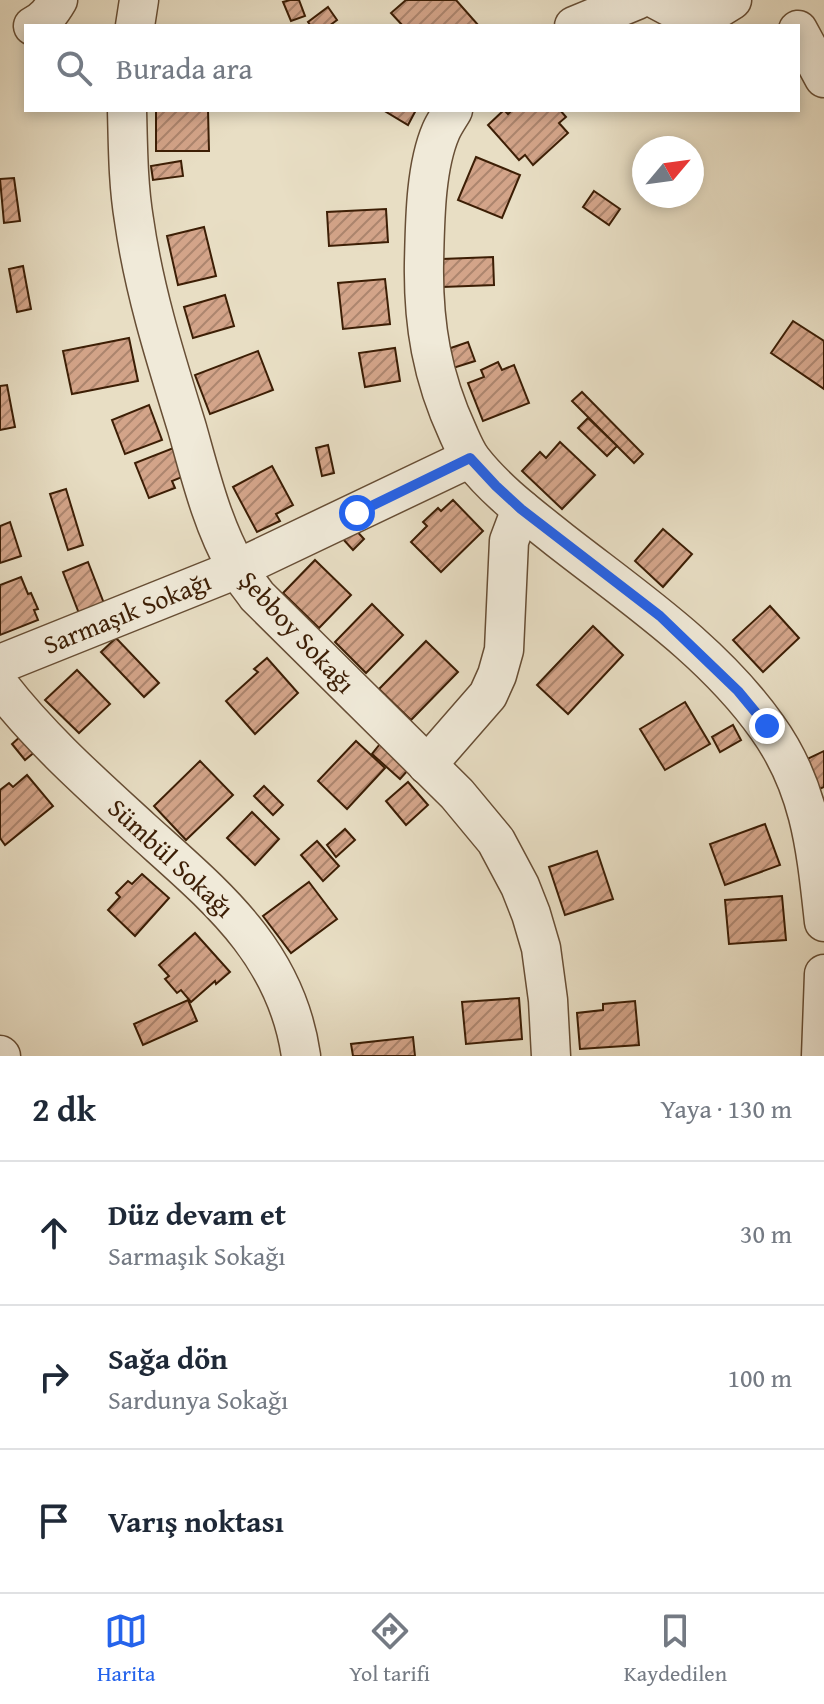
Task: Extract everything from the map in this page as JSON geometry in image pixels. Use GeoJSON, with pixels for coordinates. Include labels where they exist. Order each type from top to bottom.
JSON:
{"type":"FeatureCollection","features":[{"type":"Feature","properties":{"kind":"street"},"geometry":{"type":"LineString","coordinates":[[37,24],[52,11],[58,0]]}},
{"type":"Feature","properties":{"kind":"street"},"geometry":{"type":"LineString","coordinates":[[135,24],[139,0]]}},
{"type":"Feature","properties":{"kind":"street"},"geometry":{"type":"LineString","coordinates":[[579,24],[637,0]]}},
{"type":"Feature","properties":{"kind":"street"},"geometry":{"type":"LineString","coordinates":[[657,0],[702,23],[732,0]]}},
{"type":"Feature","properties":{"kind":"street"},"geometry":{"type":"LineString","coordinates":[[784,0],[795,24]]}},
{"type":"Feature","properties":{"kind":"street"},"geometry":{"type":"LineString","coordinates":[[0,32],[24,28]]}},
{"type":"Feature","properties":{"kind":"street"},"geometry":{"type":"LineString","coordinates":[[800,34],[824,78]]}},
{"type":"Feature","properties":{"kind":"street"},"geometry":{"type":"LineString","coordinates":[[800,86],[824,101]]}},
{"type":"Feature","properties":{"kind":"street","name":"Şebboy Sokağı"},"geometry":{"type":"LineString","coordinates":[[127,112],[134,220],[151,304],[204,486],[222,536],[237,569],[257,596],[457,794],[496,841],[531,914],[546,974],[551,1056]]}},
{"type":"Feature","properties":{"kind":"street"},"geometry":{"type":"LineString","coordinates":[[452,112],[440,132],[431,166],[425,217],[424,279],[427,328],[435,373],[470,458],[521,509],[660,616],[738,691],[767,726],[787,756],[813,831],[824,922]]}},
{"type":"Feature","properties":{"kind":"street","name":"Sarmaşık Sokağı"},"geometry":{"type":"LineString","coordinates":[[0,664],[237,569],[470,458]]}},
{"type":"Feature","properties":{"kind":"street"},"geometry":{"type":"LineString","coordinates":[[427,765],[488,695],[497,675],[504,650],[509,541],[521,509]]}},
{"type":"Feature","properties":{"kind":"street","name":"Sümbül Sokağı"},"geometry":{"type":"LineString","coordinates":[[0,686],[63,756],[222,904],[256,943],[275,973],[290,1008],[301,1056]]}},
{"type":"Feature","properties":{"kind":"street"},"geometry":{"type":"LineString","coordinates":[[821,1056],[824,974]]}},
{"type":"Feature","properties":{"kind":"building"},"geometry":{"type":"Polygon","coordinates":[[[299,0],[305,16],[291,21],[283,2],[299,0]]]}},
{"type":"Feature","properties":{"kind":"building"},"geometry":{"type":"Polygon","coordinates":[[[406,0],[456,0],[477,24],[401,24],[391,13],[406,0]]]}},
{"type":"Feature","properties":{"kind":"building"},"geometry":{"type":"Polygon","coordinates":[[[328,7],[337,20],[332,24],[308,22],[328,7]]]}},
{"type":"Feature","properties":{"kind":"building"},"geometry":{"type":"Polygon","coordinates":[[[156,112],[208,112],[209,151],[156,151],[156,112]]]}},
{"type":"Feature","properties":{"kind":"building"},"geometry":{"type":"Polygon","coordinates":[[[386,112],[415,112],[408,125],[386,112]]]}},
{"type":"Feature","properties":{"kind":"building"},"geometry":{"type":"Polygon","coordinates":[[[502,112],[562,112],[566,117],[559,123],[568,133],[533,165],[525,155],[519,160],[488,125],[502,112]]]}},
{"type":"Feature","properties":{"kind":"building"},"geometry":{"type":"Polygon","coordinates":[[[476,157],[520,175],[502,218],[458,200],[476,157]]]}},
{"type":"Feature","properties":{"kind":"building"},"geometry":{"type":"Polygon","coordinates":[[[181,161],[183,176],[153,180],[151,166],[181,161]]]}},
{"type":"Feature","properties":{"kind":"building"},"geometry":{"type":"Polygon","coordinates":[[[14,178],[20,221],[4,223],[0,179],[14,178]]]}},
{"type":"Feature","properties":{"kind":"building"},"geometry":{"type":"Polygon","coordinates":[[[594,191],[620,209],[609,225],[583,207],[594,191]]]}},
{"type":"Feature","properties":{"kind":"building"},"geometry":{"type":"Polygon","coordinates":[[[386,209],[388,242],[329,246],[327,212],[386,209]]]}},
{"type":"Feature","properties":{"kind":"building"},"geometry":{"type":"Polygon","coordinates":[[[204,227],[216,276],[178,285],[167,236],[204,227]]]}},
{"type":"Feature","properties":{"kind":"building"},"geometry":{"type":"Polygon","coordinates":[[[493,257],[494,285],[443,287],[442,259],[493,257]]]}},
{"type":"Feature","properties":{"kind":"building"},"geometry":{"type":"Polygon","coordinates":[[[23,266],[31,309],[17,312],[9,269],[23,266]]]}},
{"type":"Feature","properties":{"kind":"building"},"geometry":{"type":"Polygon","coordinates":[[[385,279],[390,324],[343,329],[338,283],[385,279]]]}},
{"type":"Feature","properties":{"kind":"building"},"geometry":{"type":"Polygon","coordinates":[[[225,295],[234,326],[193,338],[184,307],[225,295]]]}},
{"type":"Feature","properties":{"kind":"building"},"geometry":{"type":"Polygon","coordinates":[[[793,321],[824,341],[824,389],[771,353],[793,321]]]}},
{"type":"Feature","properties":{"kind":"building"},"geometry":{"type":"Polygon","coordinates":[[[129,338],[138,381],[72,394],[63,351],[129,338]]]}},
{"type":"Feature","properties":{"kind":"building"},"geometry":{"type":"Polygon","coordinates":[[[468,342],[475,361],[453,368],[448,349],[468,342]]]}},
{"type":"Feature","properties":{"kind":"building"},"geometry":{"type":"Polygon","coordinates":[[[395,348],[400,381],[365,387],[359,353],[395,348]]]}},
{"type":"Feature","properties":{"kind":"building"},"geometry":{"type":"Polygon","coordinates":[[[258,351],[273,390],[210,414],[195,375],[258,351]]]}},
{"type":"Feature","properties":{"kind":"building"},"geometry":{"type":"Polygon","coordinates":[[[498,362],[502,370],[514,365],[529,403],[483,421],[468,383],[484,377],[481,370],[498,362]]]}},
{"type":"Feature","properties":{"kind":"building"},"geometry":{"type":"Polygon","coordinates":[[[7,385],[15,427],[0,430],[0,386],[7,385]]]}},
{"type":"Feature","properties":{"kind":"building"},"geometry":{"type":"Polygon","coordinates":[[[582,392],[643,454],[634,463],[572,401],[582,392]]]}},
{"type":"Feature","properties":{"kind":"building"},"geometry":{"type":"Polygon","coordinates":[[[149,405],[162,440],[125,454],[112,420],[149,405]]]}},
{"type":"Feature","properties":{"kind":"building"},"geometry":{"type":"Polygon","coordinates":[[[588,418],[617,446],[607,456],[578,428],[588,418]]]}},
{"type":"Feature","properties":{"kind":"building"},"geometry":{"type":"Polygon","coordinates":[[[560,442],[595,475],[562,509],[522,471],[540,452],[546,458],[560,442]]]}},
{"type":"Feature","properties":{"kind":"building"},"geometry":{"type":"Polygon","coordinates":[[[328,445],[334,473],[322,476],[316,448],[328,445]]]}},
{"type":"Feature","properties":{"kind":"building"},"geometry":{"type":"Polygon","coordinates":[[[176,447],[187,475],[172,481],[175,488],[149,498],[135,463],[176,447]]]}},
{"type":"Feature","properties":{"kind":"building"},"geometry":{"type":"Polygon","coordinates":[[[272,466],[293,505],[276,514],[280,521],[257,532],[233,487],[272,466]]]}},
{"type":"Feature","properties":{"kind":"building"},"geometry":{"type":"Polygon","coordinates":[[[66,489],[83,545],[68,550],[50,494],[66,489]]]}},
{"type":"Feature","properties":{"kind":"building"},"geometry":{"type":"Polygon","coordinates":[[[453,500],[483,531],[441,572],[411,542],[427,526],[423,522],[438,508],[441,511],[453,500]]]}},
{"type":"Feature","properties":{"kind":"building"},"geometry":{"type":"Polygon","coordinates":[[[10,522],[21,556],[0,563],[0,526],[10,522]]]}},
{"type":"Feature","properties":{"kind":"building"},"geometry":{"type":"Polygon","coordinates":[[[353,527],[364,539],[353,550],[342,538],[353,527]]]}},
{"type":"Feature","properties":{"kind":"building"},"geometry":{"type":"Polygon","coordinates":[[[663,529],[692,554],[663,587],[635,561],[663,529]]]}},
{"type":"Feature","properties":{"kind":"building"},"geometry":{"type":"Polygon","coordinates":[[[315,560],[351,595],[319,628],[283,593],[315,560]]]}},
{"type":"Feature","properties":{"kind":"building"},"geometry":{"type":"Polygon","coordinates":[[[88,562],[105,606],[80,616],[63,572],[88,562]]]}},
{"type":"Feature","properties":{"kind":"building"},"geometry":{"type":"Polygon","coordinates":[[[21,577],[38,609],[34,610],[38,620],[0,635],[0,585],[21,577]]]}},
{"type":"Feature","properties":{"kind":"building"},"geometry":{"type":"Polygon","coordinates":[[[372,604],[403,635],[366,673],[335,642],[372,604]]]}},
{"type":"Feature","properties":{"kind":"building"},"geometry":{"type":"Polygon","coordinates":[[[770,606],[799,638],[763,672],[733,640],[770,606]]]}},
{"type":"Feature","properties":{"kind":"building"},"geometry":{"type":"Polygon","coordinates":[[[593,626],[623,655],[568,714],[537,685],[593,626]]]}},
{"type":"Feature","properties":{"kind":"building"},"geometry":{"type":"Polygon","coordinates":[[[116,638],[159,683],[144,697],[101,652],[116,638]]]}},
{"type":"Feature","properties":{"kind":"building"},"geometry":{"type":"Polygon","coordinates":[[[426,641],[458,672],[411,720],[379,689],[426,641]]]}},
{"type":"Feature","properties":{"kind":"building"},"geometry":{"type":"Polygon","coordinates":[[[267,658],[298,693],[255,734],[226,701],[258,672],[254,669],[267,658]]]}},
{"type":"Feature","properties":{"kind":"building"},"geometry":{"type":"Polygon","coordinates":[[[77,670],[110,704],[79,733],[45,700],[77,670]]]}},
{"type":"Feature","properties":{"kind":"building"},"geometry":{"type":"Polygon","coordinates":[[[685,702],[710,744],[665,770],[640,729],[685,702]]]}},
{"type":"Feature","properties":{"kind":"building"},"geometry":{"type":"Polygon","coordinates":[[[733,725],[741,740],[720,752],[712,737],[733,725]]]}},
{"type":"Feature","properties":{"kind":"building"},"geometry":{"type":"Polygon","coordinates":[[[22,735],[36,751],[25,760],[12,744],[22,735]]]}},
{"type":"Feature","properties":{"kind":"building"},"geometry":{"type":"Polygon","coordinates":[[[356,741],[385,768],[347,809],[318,781],[356,741]]]}},
{"type":"Feature","properties":{"kind":"building"},"geometry":{"type":"Polygon","coordinates":[[[380,744],[408,770],[400,779],[372,754],[380,744]]]}},
{"type":"Feature","properties":{"kind":"building"},"geometry":{"type":"Polygon","coordinates":[[[824,751],[824,787],[815,791],[801,762],[824,751]]]}},
{"type":"Feature","properties":{"kind":"building"},"geometry":{"type":"Polygon","coordinates":[[[200,761],[233,795],[186,840],[154,806],[200,761]]]}},
{"type":"Feature","properties":{"kind":"building"},"geometry":{"type":"Polygon","coordinates":[[[27,775],[53,806],[5,845],[0,838],[0,790],[9,783],[13,787],[27,775]]]}},
{"type":"Feature","properties":{"kind":"building"},"geometry":{"type":"Polygon","coordinates":[[[408,782],[428,805],[406,825],[386,801],[408,782]]]}},
{"type":"Feature","properties":{"kind":"building"},"geometry":{"type":"Polygon","coordinates":[[[264,786],[283,805],[273,815],[254,796],[264,786]]]}},
{"type":"Feature","properties":{"kind":"building"},"geometry":{"type":"Polygon","coordinates":[[[252,812],[279,839],[255,865],[227,838],[252,812]]]}},
{"type":"Feature","properties":{"kind":"building"},"geometry":{"type":"Polygon","coordinates":[[[765,824],[780,865],[725,885],[710,844],[765,824]]]}},
{"type":"Feature","properties":{"kind":"building"},"geometry":{"type":"Polygon","coordinates":[[[345,829],[355,840],[336,857],[327,845],[345,829]]]}},
{"type":"Feature","properties":{"kind":"building"},"geometry":{"type":"Polygon","coordinates":[[[317,841],[339,866],[323,881],[301,855],[317,841]]]}},
{"type":"Feature","properties":{"kind":"building"},"geometry":{"type":"Polygon","coordinates":[[[597,851],[613,899],[565,915],[549,867],[597,851]]]}},
{"type":"Feature","properties":{"kind":"building"},"geometry":{"type":"Polygon","coordinates":[[[142,874],[169,898],[135,936],[108,910],[120,897],[116,893],[128,881],[132,884],[142,874]]]}},
{"type":"Feature","properties":{"kind":"building"},"geometry":{"type":"Polygon","coordinates":[[[309,882],[337,919],[291,953],[263,916],[309,882]]]}},
{"type":"Feature","properties":{"kind":"building"},"geometry":{"type":"Polygon","coordinates":[[[782,896],[786,940],[729,944],[725,900],[782,896]]]}},
{"type":"Feature","properties":{"kind":"building"},"geometry":{"type":"Polygon","coordinates":[[[195,933],[230,972],[191,1002],[181,990],[177,993],[165,979],[169,976],[159,965],[195,933]]]}},
{"type":"Feature","properties":{"kind":"building"},"geometry":{"type":"Polygon","coordinates":[[[519,998],[522,1039],[466,1044],[462,1002],[519,998]]]}},
{"type":"Feature","properties":{"kind":"building"},"geometry":{"type":"Polygon","coordinates":[[[188,1000],[197,1021],[143,1045],[134,1024],[188,1000]]]}},
{"type":"Feature","properties":{"kind":"building"},"geometry":{"type":"Polygon","coordinates":[[[635,1001],[639,1045],[580,1049],[577,1013],[603,1010],[603,1004],[635,1001]]]}},
{"type":"Feature","properties":{"kind":"building"},"geometry":{"type":"Polygon","coordinates":[[[413,1037],[415,1056],[353,1056],[351,1044],[413,1037]]]}},
{"type":"Feature","properties":{"kind":"route"},"geometry":{"type":"LineString","coordinates":[[357,513],[470,458],[521,509],[660,616],[738,691],[767,726]]}}]}
